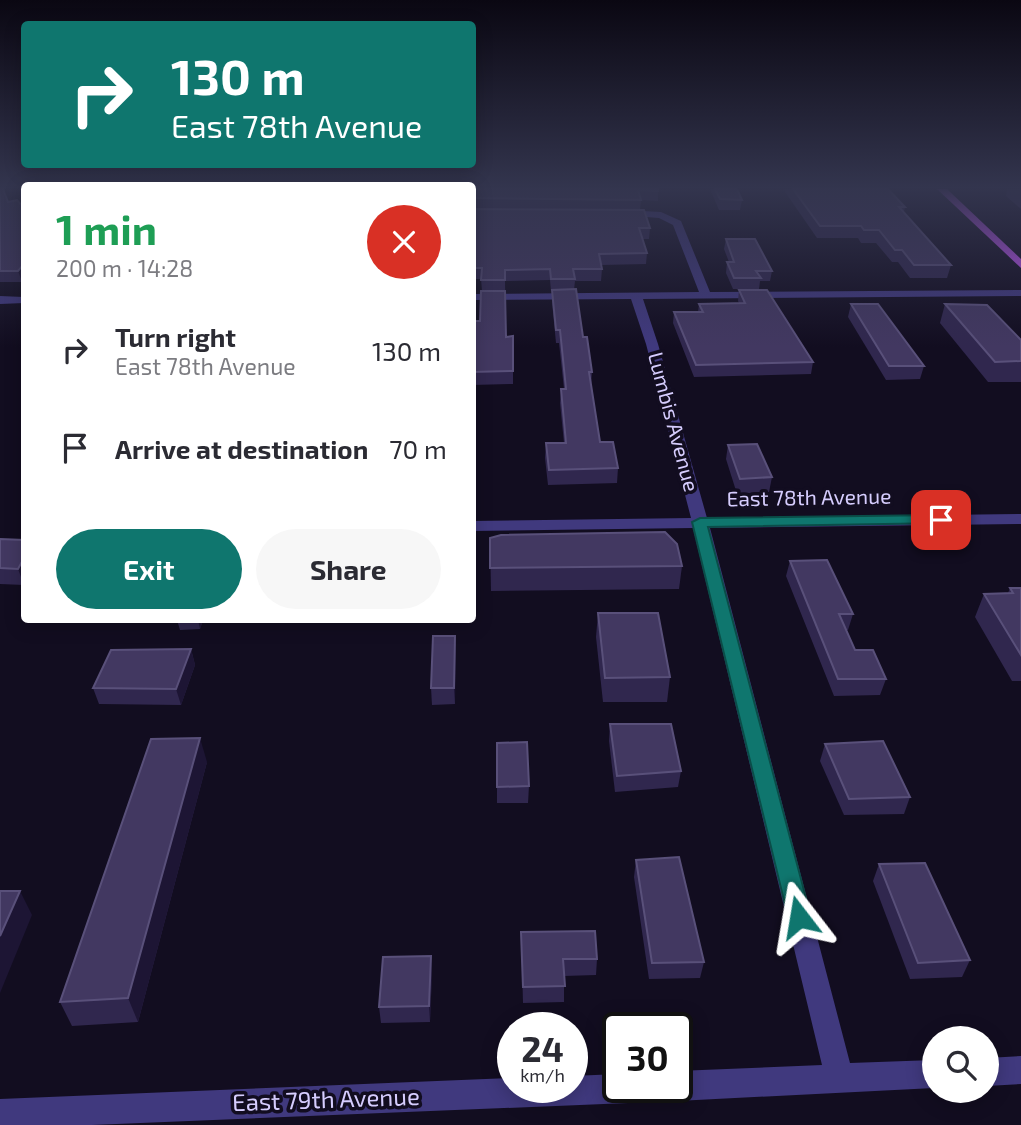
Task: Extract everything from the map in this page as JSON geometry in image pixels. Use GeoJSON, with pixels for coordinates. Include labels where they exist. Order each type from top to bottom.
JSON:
{"type":"FeatureCollection","features":[{"type":"Feature","properties":{"kind":"main road"},"geometry":{"type":"LineString","coordinates":[[997,242],[1021,265]]}},
{"type":"Feature","properties":{"kind":"street"},"geometry":{"type":"LineString","coordinates":[[684,242],[706,295]]}},
{"type":"Feature","properties":{"kind":"street"},"geometry":{"type":"LineString","coordinates":[[476,297],[1021,293]]}},
{"type":"Feature","properties":{"kind":"street","name":"Lumbis Avenue"},"geometry":{"type":"LineString","coordinates":[[636,296],[652,344],[700,522],[840,1079]]}},
{"type":"Feature","properties":{"kind":"street"},"geometry":{"type":"LineString","coordinates":[[0,300],[21,300]]}},
{"type":"Feature","properties":{"kind":"street","name":"East 78th Avenue"},"geometry":{"type":"LineString","coordinates":[[476,526],[1021,519]]}},
{"type":"Feature","properties":{"kind":"street"},"geometry":{"type":"LineString","coordinates":[[999,1071],[1021,1070]]}},
{"type":"Feature","properties":{"kind":"street"},"geometry":{"type":"LineString","coordinates":[[693,1085],[922,1075]]}},
{"type":"Feature","properties":{"kind":"street","name":"East 79th Avenue"},"geometry":{"type":"LineString","coordinates":[[0,1114],[602,1089]]}},
{"type":"Feature","properties":{"kind":"building"},"geometry":{"type":"Polygon","coordinates":[[[0,242],[21,242],[21,268],[18,271],[0,271],[0,242]]]}},
{"type":"Feature","properties":{"kind":"building"},"geometry":{"type":"Polygon","coordinates":[[[476,242],[643,242],[647,253],[599,254],[602,269],[573,269],[575,279],[551,279],[550,269],[505,270],[505,280],[481,280],[482,268],[476,268],[476,242]]]}},
{"type":"Feature","properties":{"kind":"building"},"geometry":{"type":"Polygon","coordinates":[[[727,242],[756,242],[772,271],[756,271],[761,278],[734,278],[727,262],[734,262],[727,242]]]}},
{"type":"Feature","properties":{"kind":"building"},"geometry":{"type":"Polygon","coordinates":[[[888,242],[930,242],[951,265],[914,265],[902,250],[895,250],[888,242]]]}},
{"type":"Feature","properties":{"kind":"building"},"geometry":{"type":"Polygon","coordinates":[[[576,289],[583,337],[587,337],[592,372],[589,372],[600,442],[613,442],[618,468],[549,470],[546,443],[566,443],[561,389],[566,389],[560,330],[556,330],[552,290],[576,289]]]}},
{"type":"Feature","properties":{"kind":"building"},"geometry":{"type":"Polygon","coordinates":[[[739,290],[767,290],[813,362],[696,365],[674,312],[703,312],[699,304],[745,303],[739,290]]]}},
{"type":"Feature","properties":{"kind":"building"},"geometry":{"type":"Polygon","coordinates":[[[481,291],[505,291],[506,337],[513,336],[513,371],[476,372],[476,321],[480,321],[481,291]]]}},
{"type":"Feature","properties":{"kind":"building"},"geometry":{"type":"Polygon","coordinates":[[[851,304],[878,304],[924,366],[889,366],[851,304]]]}},
{"type":"Feature","properties":{"kind":"building"},"geometry":{"type":"Polygon","coordinates":[[[945,304],[987,305],[1021,340],[1021,361],[995,362],[945,304]]]}},
{"type":"Feature","properties":{"kind":"building"},"geometry":{"type":"Polygon","coordinates":[[[757,444],[772,477],[740,479],[728,445],[757,444]]]}},
{"type":"Feature","properties":{"kind":"building"},"geometry":{"type":"Polygon","coordinates":[[[665,532],[677,544],[682,566],[490,568],[490,538],[501,535],[665,532]]]}},
{"type":"Feature","properties":{"kind":"building"},"geometry":{"type":"Polygon","coordinates":[[[0,539],[21,540],[21,564],[18,569],[0,568],[0,539]]]}},
{"type":"Feature","properties":{"kind":"building"},"geometry":{"type":"Polygon","coordinates":[[[827,560],[853,614],[839,614],[855,650],[873,650],[886,679],[838,679],[790,561],[827,560]]]}},
{"type":"Feature","properties":{"kind":"building"},"geometry":{"type":"Polygon","coordinates":[[[1010,588],[1021,588],[1021,655],[984,594],[1013,593],[1010,588]]]}},
{"type":"Feature","properties":{"kind":"building"},"geometry":{"type":"Polygon","coordinates":[[[598,613],[658,613],[670,677],[605,678],[598,613]]]}},
{"type":"Feature","properties":{"kind":"building"},"geometry":{"type":"Polygon","coordinates":[[[433,636],[455,636],[454,688],[431,688],[433,636]]]}},
{"type":"Feature","properties":{"kind":"building"},"geometry":{"type":"Polygon","coordinates":[[[191,649],[176,689],[93,688],[111,650],[191,649]]]}},
{"type":"Feature","properties":{"kind":"building"},"geometry":{"type":"Polygon","coordinates":[[[610,724],[671,724],[681,771],[617,776],[610,724]]]}},
{"type":"Feature","properties":{"kind":"building"},"geometry":{"type":"Polygon","coordinates":[[[200,738],[128,998],[60,1002],[151,739],[200,738]]]}},
{"type":"Feature","properties":{"kind":"building"},"geometry":{"type":"Polygon","coordinates":[[[883,741],[910,797],[849,799],[825,744],[883,741]]]}},
{"type":"Feature","properties":{"kind":"building"},"geometry":{"type":"Polygon","coordinates":[[[527,742],[529,786],[497,787],[497,743],[527,742]]]}},
{"type":"Feature","properties":{"kind":"building"},"geometry":{"type":"Polygon","coordinates":[[[679,857],[704,962],[652,963],[636,860],[679,857]]]}},
{"type":"Feature","properties":{"kind":"building"},"geometry":{"type":"Polygon","coordinates":[[[925,863],[970,960],[918,963],[879,864],[925,863]]]}},
{"type":"Feature","properties":{"kind":"building"},"geometry":{"type":"Polygon","coordinates":[[[0,891],[20,891],[0,936],[0,891]]]}},
{"type":"Feature","properties":{"kind":"building"},"geometry":{"type":"Polygon","coordinates":[[[595,931],[597,959],[563,959],[565,986],[523,987],[521,932],[595,931]]]}},
{"type":"Feature","properties":{"kind":"building"},"geometry":{"type":"Polygon","coordinates":[[[431,956],[429,1006],[379,1007],[383,957],[431,956]]]}},
{"type":"Feature","properties":{"kind":"route"},"geometry":{"type":"LineString","coordinates":[[799,917],[700,522],[941,520]]}}]}
